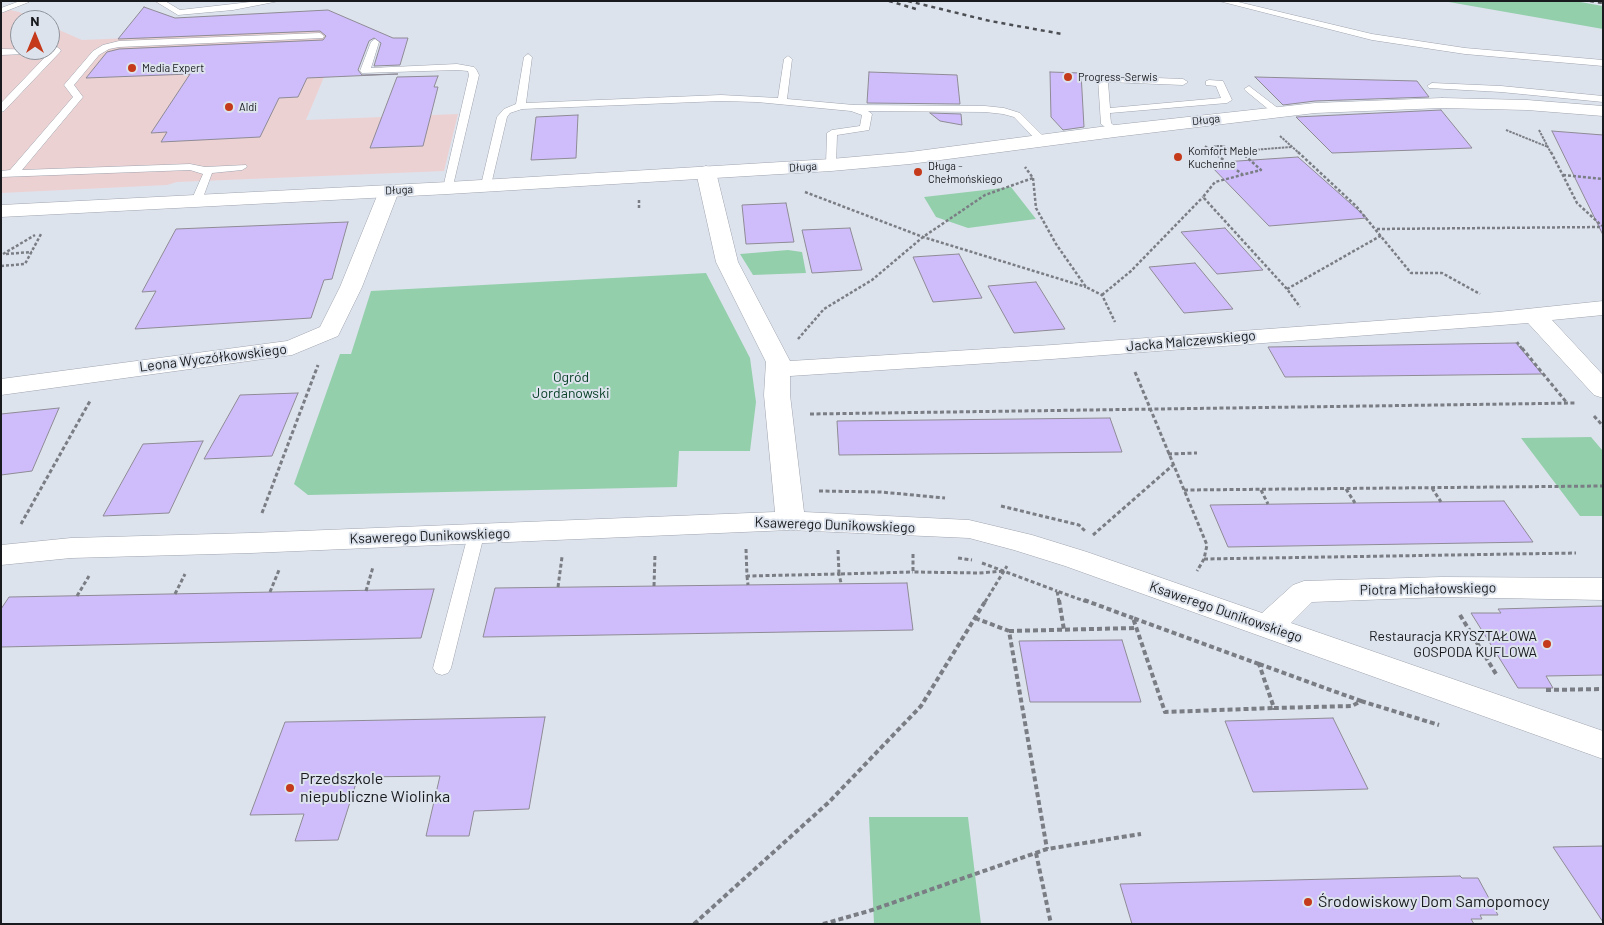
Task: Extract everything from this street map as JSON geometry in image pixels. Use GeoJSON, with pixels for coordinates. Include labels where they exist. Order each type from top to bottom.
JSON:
{"type":"FeatureCollection","features":[{"type":"Feature","properties":{"kind":"street","name":"Długa"},"geometry":{"type":"LineString","coordinates":[[1,211],[448,188],[831,165],[910,158],[1044,142],[1276,111],[1377,104],[1492,104],[1603,111]]}},
{"type":"Feature","properties":{"kind":"street"},"geometry":{"type":"LineString","coordinates":[[706,172],[727,262],[778,366],[776,395],[788,489],[790,521]]}},
{"type":"Feature","properties":{"kind":"street","name":"Leona Wyczółkowskiego"},"geometry":{"type":"LineString","coordinates":[[1,386],[292,348],[330,331],[351,287],[389,191]]}},
{"type":"Feature","properties":{"kind":"street","name":"Jacka Malczewskiego"},"geometry":{"type":"LineString","coordinates":[[778,366],[1121,335],[1344,329],[1498,319],[1603,308]]}},
{"type":"Feature","properties":{"kind":"street"},"geometry":{"type":"LineString","coordinates":[[1534,315],[1603,390]]}},
{"type":"Feature","properties":{"kind":"street","name":"Ksawerego Dunikowskiego"},"geometry":{"type":"LineString","coordinates":[[3,554],[71,548],[476,535],[790,521],[969,530],[1022,542],[1086,562],[1603,745]]}},
{"type":"Feature","properties":{"kind":"street","name":"Piotra Michałowskiego"},"geometry":{"type":"LineString","coordinates":[[1267,626],[1304,592],[1442,588],[1603,589]]}},
{"type":"Feature","properties":{"kind":"lane"},"geometry":{"type":"LineString","coordinates":[[1,11],[25,2],[23,1]]}},
{"type":"Feature","properties":{"kind":"lane"},"geometry":{"type":"LineString","coordinates":[[159,1],[178,12],[233,8],[275,1]]}},
{"type":"Feature","properties":{"kind":"lane"},"geometry":{"type":"LineString","coordinates":[[1223,1],[1372,37],[1465,51],[1603,62]]}},
{"type":"Feature","properties":{"kind":"lane"},"geometry":{"type":"LineString","coordinates":[[14,173],[78,96],[69,85],[96,53],[106,47],[119,44],[320,36]]}},
{"type":"Feature","properties":{"kind":"lane"},"geometry":{"type":"LineString","coordinates":[[375,42],[365,71],[457,67],[471,69],[474,75],[448,188]]}},
{"type":"Feature","properties":{"kind":"lane"},"geometry":{"type":"LineString","coordinates":[[1,52],[57,50],[1,109]]}},
{"type":"Feature","properties":{"kind":"lane"},"geometry":{"type":"LineString","coordinates":[[521,106],[528,57]]}},
{"type":"Feature","properties":{"kind":"lane"},"geometry":{"type":"LineString","coordinates":[[782,100],[788,59]]}},
{"type":"Feature","properties":{"kind":"lane"},"geometry":{"type":"LineString","coordinates":[[1115,131],[1106,124],[1102,79],[1183,82]]}},
{"type":"Feature","properties":{"kind":"lane"},"geometry":{"type":"LineString","coordinates":[[1105,111],[1227,100],[1220,83],[1208,83]]}},
{"type":"Feature","properties":{"kind":"lane"},"geometry":{"type":"LineString","coordinates":[[1432,86],[1480,88],[1603,99]]}},
{"type":"Feature","properties":{"kind":"lane"},"geometry":{"type":"LineString","coordinates":[[1480,88],[1492,104]]}},
{"type":"Feature","properties":{"kind":"lane"},"geometry":{"type":"LineString","coordinates":[[1249,89],[1276,111]]}},
{"type":"Feature","properties":{"kind":"lane"},"geometry":{"type":"LineString","coordinates":[[486,185],[502,117],[507,111],[521,106],[721,98],[782,100],[853,108],[985,109],[1004,111],[1017,115],[1044,142]]}},
{"type":"Feature","properties":{"kind":"lane"},"geometry":{"type":"LineString","coordinates":[[831,165],[832,133],[865,128],[867,114],[853,108]]}},
{"type":"Feature","properties":{"kind":"lane"},"geometry":{"type":"LineString","coordinates":[[1,174],[162,166],[190,167],[205,170],[242,167]]}},
{"type":"Feature","properties":{"kind":"lane"},"geometry":{"type":"LineString","coordinates":[[197,201],[207,179],[208,174],[205,170]]}},
{"type":"Feature","properties":{"kind":"lane"},"geometry":{"type":"LineString","coordinates":[[442,668],[476,535]]}},
{"type":"Feature","properties":{"kind":"path"},"geometry":{"type":"LineString","coordinates":[[1538,126],[1577,203],[1602,227]]}},
{"type":"Feature","properties":{"kind":"path"},"geometry":{"type":"LineString","coordinates":[[1504,129],[1549,148]]}},
{"type":"Feature","properties":{"kind":"path"},"geometry":{"type":"LineString","coordinates":[[1278,134],[1356,206],[1382,235],[1411,273],[1442,273],[1487,298]]}},
{"type":"Feature","properties":{"kind":"path"},"geometry":{"type":"LineString","coordinates":[[1219,146],[1224,146],[1230,151],[1291,147]]}},
{"type":"Feature","properties":{"kind":"path"},"geometry":{"type":"LineString","coordinates":[[1208,147],[1242,174]]}},
{"type":"Feature","properties":{"kind":"path"},"geometry":{"type":"LineString","coordinates":[[1102,295],[1131,271],[1203,198],[1215,182],[1261,170],[1240,151]]}},
{"type":"Feature","properties":{"kind":"path"},"geometry":{"type":"LineString","coordinates":[[1028,172],[1032,178],[1036,208],[1056,244],[1086,287]]}},
{"type":"Feature","properties":{"kind":"path"},"geometry":{"type":"LineString","coordinates":[[1563,175],[1603,179]]}},
{"type":"Feature","properties":{"kind":"path"},"geometry":{"type":"LineString","coordinates":[[778,366],[824,309],[872,280],[923,237],[986,195],[1032,178]]}},
{"type":"Feature","properties":{"kind":"path"},"geometry":{"type":"LineString","coordinates":[[802,191],[923,237],[1086,287],[1102,295],[1121,335],[1149,409],[1207,546],[1204,559],[1199,567]]}},
{"type":"Feature","properties":{"kind":"path"},"geometry":{"type":"LineString","coordinates":[[1203,198],[1235,230],[1293,298]]}},
{"type":"Feature","properties":{"kind":"path"},"geometry":{"type":"LineString","coordinates":[[1376,229],[1602,227]]}},
{"type":"Feature","properties":{"kind":"path"},"geometry":{"type":"LineString","coordinates":[[1,266],[25,264],[32,252],[42,231],[3,254],[32,252]]}},
{"type":"Feature","properties":{"kind":"path"},"geometry":{"type":"LineString","coordinates":[[1287,289],[1382,235]]}},
{"type":"Feature","properties":{"kind":"path"},"geometry":{"type":"LineString","coordinates":[[804,414],[1567,403],[1498,319]]}},
{"type":"Feature","properties":{"kind":"path"},"geometry":{"type":"LineString","coordinates":[[251,543],[315,372]]}},
{"type":"Feature","properties":{"kind":"path"},"geometry":{"type":"LineString","coordinates":[[3,554],[92,398]]}},
{"type":"Feature","properties":{"kind":"path"},"geometry":{"type":"LineString","coordinates":[[1168,454],[1197,453]]}},
{"type":"Feature","properties":{"kind":"path"},"geometry":{"type":"LineString","coordinates":[[1092,536],[1173,465]]}},
{"type":"Feature","properties":{"kind":"path"},"geometry":{"type":"LineString","coordinates":[[1184,490],[1603,486]]}},
{"type":"Feature","properties":{"kind":"path"},"geometry":{"type":"LineString","coordinates":[[811,488],[946,498]]}},
{"type":"Feature","properties":{"kind":"path"},"geometry":{"type":"LineString","coordinates":[[1432,488],[1441,502]]}},
{"type":"Feature","properties":{"kind":"path"},"geometry":{"type":"LineString","coordinates":[[1346,489],[1355,503]]}},
{"type":"Feature","properties":{"kind":"path"},"geometry":{"type":"LineString","coordinates":[[1261,490],[1268,504]]}},
{"type":"Feature","properties":{"kind":"path"},"geometry":{"type":"LineString","coordinates":[[998,505],[1079,525],[1092,536],[1100,539]]}},
{"type":"Feature","properties":{"kind":"path"},"geometry":{"type":"LineString","coordinates":[[694,924],[829,802],[921,706],[1022,542]]}},
{"type":"Feature","properties":{"kind":"path"},"geometry":{"type":"LineString","coordinates":[[838,546],[841,583]]}},
{"type":"Feature","properties":{"kind":"path"},"geometry":{"type":"LineString","coordinates":[[748,585],[746,548],[755,548]]}},
{"type":"Feature","properties":{"kind":"path"},"geometry":{"type":"LineString","coordinates":[[654,586],[655,551]]}},
{"type":"Feature","properties":{"kind":"path"},"geometry":{"type":"LineString","coordinates":[[904,551],[921,553]]}},
{"type":"Feature","properties":{"kind":"path"},"geometry":{"type":"LineString","coordinates":[[912,552],[913,572]]}},
{"type":"Feature","properties":{"kind":"path"},"geometry":{"type":"LineString","coordinates":[[1204,559],[1576,553]]}},
{"type":"Feature","properties":{"kind":"path"},"geometry":{"type":"LineString","coordinates":[[558,588],[562,554]]}},
{"type":"Feature","properties":{"kind":"path"},"geometry":{"type":"LineString","coordinates":[[956,558],[974,561],[1005,571],[1361,701],[1439,725]]}},
{"type":"Feature","properties":{"kind":"path"},"geometry":{"type":"LineString","coordinates":[[747,576],[1005,571]]}},
{"type":"Feature","properties":{"kind":"path"},"geometry":{"type":"LineString","coordinates":[[1442,588],[1497,675]]}},
{"type":"Feature","properties":{"kind":"path"},"geometry":{"type":"LineString","coordinates":[[1057,591],[1064,630]]}},
{"type":"Feature","properties":{"kind":"path"},"geometry":{"type":"LineString","coordinates":[[975,618],[1009,631],[1136,628]]}},
{"type":"Feature","properties":{"kind":"path"},"geometry":{"type":"LineString","coordinates":[[1134,618],[1165,712],[1352,706],[1361,701]]}},
{"type":"Feature","properties":{"kind":"path"},"geometry":{"type":"LineString","coordinates":[[1009,631],[1047,849]]}},
{"type":"Feature","properties":{"kind":"path"},"geometry":{"type":"LineString","coordinates":[[1259,664],[1274,708]]}},
{"type":"Feature","properties":{"kind":"path"},"geometry":{"type":"LineString","coordinates":[[1536,690],[1603,689]]}},
{"type":"Feature","properties":{"kind":"path"},"geometry":{"type":"LineString","coordinates":[[823,924],[1047,849],[1141,834]]}},
{"type":"Feature","properties":{"kind":"path"},"geometry":{"type":"LineString","coordinates":[[1036,853],[1051,924]]}},
{"type":"Feature","properties":{"kind":"shaded area"},"geometry":{"type":"Polygon","coordinates":[[[1,8],[10,10],[10,60],[60,60],[60,30],[82,40],[344,29],[306,120],[458,114],[444,171],[177,182],[167,185],[1,193],[1,8]]]}},
{"type":"Feature","properties":{"kind":"green space"},"geometry":{"type":"Polygon","coordinates":[[[1443,1],[1575,1],[1603,6],[1603,29],[1443,1]]]}},
{"type":"Feature","properties":{"kind":"green space"},"geometry":{"type":"Polygon","coordinates":[[[1011,187],[1036,219],[968,228],[936,217],[924,197],[1011,187]]]}},
{"type":"Feature","properties":{"kind":"green space"},"geometry":{"type":"Polygon","coordinates":[[[788,250],[802,252],[806,273],[753,275],[740,254],[788,250]]]}},
{"type":"Feature","properties":{"kind":"green space","name":"Ogród Jordanowski"},"geometry":{"type":"Polygon","coordinates":[[[706,273],[750,358],[756,402],[750,451],[679,451],[677,487],[308,495],[294,484],[340,354],[351,354],[371,291],[706,273]]]}},
{"type":"Feature","properties":{"kind":"green space"},"geometry":{"type":"Polygon","coordinates":[[[1591,437],[1603,451],[1603,516],[1580,516],[1521,438],[1591,437]]]}},
{"type":"Feature","properties":{"kind":"green space"},"geometry":{"type":"Polygon","coordinates":[[[869,817],[968,817],[981,924],[874,924],[869,817]]]}},
{"type":"Feature","properties":{"kind":"building"},"geometry":{"type":"Polygon","coordinates":[[[144,7],[175,18],[328,10],[393,38],[408,38],[400,65],[374,66],[381,43],[374,38],[369,41],[358,70],[362,75],[398,74],[307,78],[298,97],[279,98],[260,137],[161,142],[167,132],[151,133],[190,74],[86,78],[107,52],[119,49],[323,40],[326,36],[320,31],[118,39],[144,7]]]}},
{"type":"Feature","properties":{"kind":"building"},"geometry":{"type":"Polygon","coordinates":[[[869,72],[957,75],[960,104],[867,103],[869,72]]]}},
{"type":"Feature","properties":{"kind":"building"},"geometry":{"type":"Polygon","coordinates":[[[1050,72],[1081,73],[1084,127],[1063,130],[1051,117],[1050,72]]]}},
{"type":"Feature","properties":{"kind":"building"},"geometry":{"type":"Polygon","coordinates":[[[438,76],[434,87],[438,87],[423,146],[370,148],[397,77],[438,76]]]}},
{"type":"Feature","properties":{"kind":"building"},"geometry":{"type":"Polygon","coordinates":[[[1255,77],[1417,81],[1429,97],[1315,101],[1283,105],[1255,77]]]}},
{"type":"Feature","properties":{"kind":"building"},"geometry":{"type":"Polygon","coordinates":[[[1441,110],[1472,148],[1332,153],[1296,117],[1441,110]]]}},
{"type":"Feature","properties":{"kind":"building"},"geometry":{"type":"Polygon","coordinates":[[[930,113],[961,114],[962,125],[940,121],[930,113]]]}},
{"type":"Feature","properties":{"kind":"building"},"geometry":{"type":"Polygon","coordinates":[[[578,115],[576,158],[531,160],[536,117],[578,115]]]}},
{"type":"Feature","properties":{"kind":"building"},"geometry":{"type":"Polygon","coordinates":[[[1552,131],[1603,135],[1603,235],[1552,131]]]}},
{"type":"Feature","properties":{"kind":"building"},"geometry":{"type":"Polygon","coordinates":[[[1298,157],[1367,218],[1269,226],[1208,163],[1298,157]]]}},
{"type":"Feature","properties":{"kind":"building"},"geometry":{"type":"Polygon","coordinates":[[[786,203],[794,242],[746,244],[742,205],[786,203]]]}},
{"type":"Feature","properties":{"kind":"building"},"geometry":{"type":"Polygon","coordinates":[[[348,222],[332,279],[324,280],[311,318],[135,329],[156,291],[142,292],[176,229],[348,222]]]}},
{"type":"Feature","properties":{"kind":"building"},"geometry":{"type":"Polygon","coordinates":[[[850,228],[862,270],[812,273],[802,230],[850,228]]]}},
{"type":"Feature","properties":{"kind":"building"},"geometry":{"type":"Polygon","coordinates":[[[1225,228],[1263,270],[1217,274],[1181,232],[1225,228]]]}},
{"type":"Feature","properties":{"kind":"building"},"geometry":{"type":"Polygon","coordinates":[[[959,254],[982,298],[933,302],[913,257],[959,254]]]}},
{"type":"Feature","properties":{"kind":"building"},"geometry":{"type":"Polygon","coordinates":[[[1195,263],[1233,309],[1184,313],[1149,267],[1195,263]]]}},
{"type":"Feature","properties":{"kind":"building"},"geometry":{"type":"Polygon","coordinates":[[[1036,282],[1065,329],[1014,333],[988,286],[1036,282]]]}},
{"type":"Feature","properties":{"kind":"building"},"geometry":{"type":"Polygon","coordinates":[[[1516,343],[1542,374],[1285,377],[1268,347],[1516,343]]]}},
{"type":"Feature","properties":{"kind":"building"},"geometry":{"type":"Polygon","coordinates":[[[298,393],[272,456],[204,459],[240,395],[298,393]]]}},
{"type":"Feature","properties":{"kind":"building"},"geometry":{"type":"Polygon","coordinates":[[[59,408],[32,471],[1,475],[1,414],[59,408]]]}},
{"type":"Feature","properties":{"kind":"building"},"geometry":{"type":"Polygon","coordinates":[[[1110,418],[1122,452],[839,455],[837,421],[1110,418]]]}},
{"type":"Feature","properties":{"kind":"building"},"geometry":{"type":"Polygon","coordinates":[[[203,441],[169,513],[103,516],[143,444],[203,441]]]}},
{"type":"Feature","properties":{"kind":"building"},"geometry":{"type":"Polygon","coordinates":[[[1504,501],[1533,542],[1228,547],[1210,505],[1504,501]]]}},
{"type":"Feature","properties":{"kind":"building"},"geometry":{"type":"Polygon","coordinates":[[[907,583],[913,630],[483,637],[495,588],[907,583]]]}},
{"type":"Feature","properties":{"kind":"building"},"geometry":{"type":"Polygon","coordinates":[[[434,589],[421,638],[1,647],[1,609],[9,597],[434,589]]]}},
{"type":"Feature","properties":{"kind":"building","name":"Restauracja KRYSZTAŁOWA GOSPODA KUFLOWA"},"geometry":{"type":"Polygon","coordinates":[[[1603,606],[1603,675],[1546,676],[1553,688],[1518,688],[1471,613],[1501,613],[1498,609],[1603,606]]]}},
{"type":"Feature","properties":{"kind":"building"},"geometry":{"type":"Polygon","coordinates":[[[1122,640],[1141,702],[1030,702],[1019,641],[1122,640]]]}},
{"type":"Feature","properties":{"kind":"building","name":"Przedszkole niepubliczne Wiolinka"},"geometry":{"type":"Polygon","coordinates":[[[545,717],[529,809],[474,811],[469,836],[426,836],[440,776],[358,777],[338,840],[295,841],[304,814],[250,815],[285,722],[545,717]]]}},
{"type":"Feature","properties":{"kind":"building"},"geometry":{"type":"Polygon","coordinates":[[[1333,718],[1368,789],[1253,792],[1225,721],[1333,718]]]}},
{"type":"Feature","properties":{"kind":"building"},"geometry":{"type":"Polygon","coordinates":[[[1603,846],[1603,922],[1553,847],[1603,846]]]}},
{"type":"Feature","properties":{"kind":"building","name":"Środowiskowy Dom Samopomocy"},"geometry":{"type":"Polygon","coordinates":[[[1460,876],[1462,878],[1478,878],[1498,915],[1480,915],[1482,919],[1471,919],[1474,924],[1132,924],[1120,884],[1460,876]]]}},
{"type":"Feature","properties":{"kind":"railway"},"geometry":{"type":"LineString","coordinates":[[889,1],[916,9]]}},
{"type":"Feature","properties":{"kind":"railway"},"geometry":{"type":"LineString","coordinates":[[908,1],[990,21],[1062,34]]}},
{"type":"Feature","properties":{"kind":"railway"},"geometry":{"type":"LineString","coordinates":[[1590,1],[1603,3]]}},
{"type":"Feature","properties":{"kind":"place","name":"Media Expert"},"geometry":{"type":"Point","coordinates":[132,68]}},
{"type":"Feature","properties":{"kind":"place","name":"Progress-Serwis"},"geometry":{"type":"Point","coordinates":[1068,77]}},
{"type":"Feature","properties":{"kind":"place","name":"Aldi"},"geometry":{"type":"Point","coordinates":[229,107]}},
{"type":"Feature","properties":{"kind":"place","name":"Komfort Meble Kuchenne"},"geometry":{"type":"Point","coordinates":[1178,157]}},
{"type":"Feature","properties":{"kind":"place","name":"Długa - Chełmońskiego"},"geometry":{"type":"Point","coordinates":[918,172]}},
{"type":"Feature","properties":{"kind":"place","name":"Restauracja KRYSZTAŁOWA GOSPODA KUFLOWA"},"geometry":{"type":"Point","coordinates":[1547,644]}},
{"type":"Feature","properties":{"kind":"place","name":"Przedszkole niepubliczne Wiolinka"},"geometry":{"type":"Point","coordinates":[290,788]}},
{"type":"Feature","properties":{"kind":"place","name":"Środowiskowy Dom Samopomocy"},"geometry":{"type":"Point","coordinates":[1308,902]}}]}
